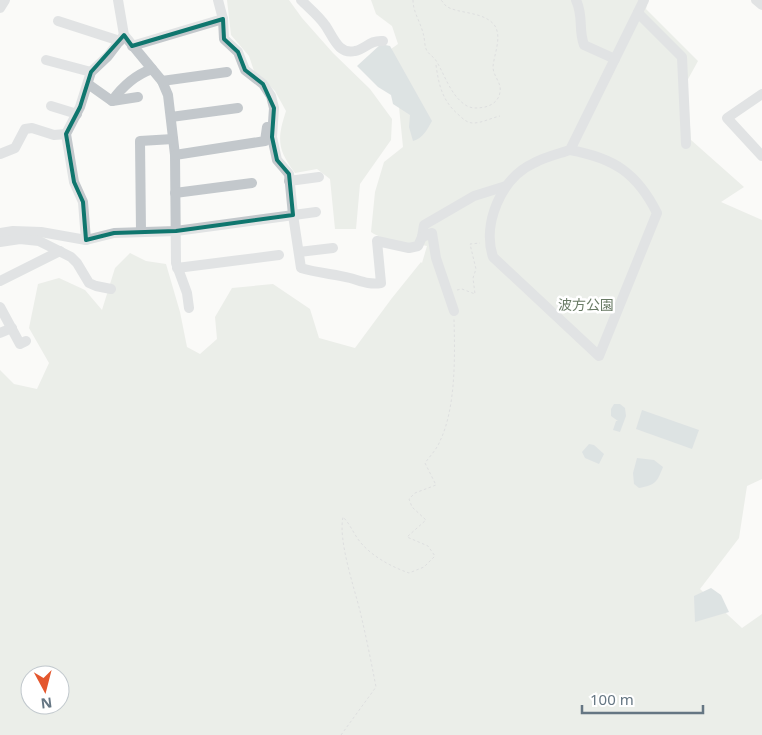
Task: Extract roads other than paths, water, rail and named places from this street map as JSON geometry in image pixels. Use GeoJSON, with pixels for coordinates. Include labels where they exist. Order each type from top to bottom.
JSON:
{"type":"FeatureCollection","features":[{"type":"Feature","properties":{"kind":"street"},"geometry":{"type":"LineString","coordinates":[[0,8],[5,0]]}},
{"type":"Feature","properties":{"kind":"street"},"geometry":{"type":"LineString","coordinates":[[86,240],[83,202],[74,182],[66,134],[80,108],[91,72],[108,56],[122,38],[118,0]]}},
{"type":"Feature","properties":{"kind":"street"},"geometry":{"type":"LineString","coordinates":[[218,0],[223,19],[224,39],[238,52],[245,70],[263,84],[271,96],[274,108],[272,137],[277,160],[289,174],[293,215],[302,268],[371,284],[382,283],[377,241],[408,248],[418,246],[424,225],[474,196],[506,186]]}},
{"type":"Feature","properties":{"kind":"street"},"geometry":{"type":"LineString","coordinates":[[301,0],[325,25],[335,43],[346,51],[355,51],[374,40],[383,41]]}},
{"type":"Feature","properties":{"kind":"street"},"geometry":{"type":"LineString","coordinates":[[576,0],[582,19],[581,36],[584,44],[615,60]]}},
{"type":"Feature","properties":{"kind":"street"},"geometry":{"type":"LineString","coordinates":[[570,150],[644,0]]}},
{"type":"Feature","properties":{"kind":"street"},"geometry":{"type":"LineString","coordinates":[[638,13],[682,57],[686,144]]}},
{"type":"Feature","properties":{"kind":"street"},"geometry":{"type":"LineString","coordinates":[[132,46],[223,19]]}},
{"type":"Feature","properties":{"kind":"street"},"geometry":{"type":"LineString","coordinates":[[58,21],[122,38],[132,46],[162,81],[168,95],[175,155],[176,263],[187,293],[189,308]]}},
{"type":"Feature","properties":{"kind":"street"},"geometry":{"type":"LineString","coordinates":[[46,60],[91,72]]}},
{"type":"Feature","properties":{"kind":"street"},"geometry":{"type":"LineString","coordinates":[[112,101],[121,89],[142,72],[152,69]]}},
{"type":"Feature","properties":{"kind":"street"},"geometry":{"type":"LineString","coordinates":[[162,81],[227,72]]}},
{"type":"Feature","properties":{"kind":"street"},"geometry":{"type":"LineString","coordinates":[[88,84],[112,101],[138,97]]}},
{"type":"Feature","properties":{"kind":"street"},"geometry":{"type":"LineString","coordinates":[[762,94],[727,118],[762,156]]}},
{"type":"Feature","properties":{"kind":"street"},"geometry":{"type":"LineString","coordinates":[[51,106],[77,114]]}},
{"type":"Feature","properties":{"kind":"street"},"geometry":{"type":"LineString","coordinates":[[171,117],[238,108]]}},
{"type":"Feature","properties":{"kind":"street"},"geometry":{"type":"LineString","coordinates":[[175,155],[265,141],[268,124],[273,122]]}},
{"type":"Feature","properties":{"kind":"street"},"geometry":{"type":"LineString","coordinates":[[0,154],[15,148],[25,130],[32,128],[54,134],[66,134]]}},
{"type":"Feature","properties":{"kind":"street"},"geometry":{"type":"LineString","coordinates":[[141,232],[140,141],[173,139]]}},
{"type":"Feature","properties":{"kind":"street"},"geometry":{"type":"LineString","coordinates":[[570,150],[590,154],[613,162],[632,177],[643,189],[657,213],[599,356],[493,258],[490,247],[490,225],[506,186],[532,163],[570,150]]}},
{"type":"Feature","properties":{"kind":"street"},"geometry":{"type":"LineString","coordinates":[[289,181],[318,177]]}},
{"type":"Feature","properties":{"kind":"street"},"geometry":{"type":"LineString","coordinates":[[175,193],[252,183]]}},
{"type":"Feature","properties":{"kind":"street"},"geometry":{"type":"LineString","coordinates":[[0,233],[13,231],[41,232],[86,240],[114,233],[176,231],[316,212]]}},
{"type":"Feature","properties":{"kind":"street"},"geometry":{"type":"LineString","coordinates":[[422,237],[432,233],[436,258],[454,311]]}},
{"type":"Feature","properties":{"kind":"street"},"geometry":{"type":"LineString","coordinates":[[0,242],[39,241],[71,256],[90,283],[111,289]]}},
{"type":"Feature","properties":{"kind":"street"},"geometry":{"type":"LineString","coordinates":[[299,252],[333,248]]}},
{"type":"Feature","properties":{"kind":"street"},"geometry":{"type":"LineString","coordinates":[[0,281],[60,251]]}},
{"type":"Feature","properties":{"kind":"street"},"geometry":{"type":"LineString","coordinates":[[177,268],[279,255]]}},
{"type":"Feature","properties":{"kind":"street"},"geometry":{"type":"LineString","coordinates":[[0,307],[20,344],[26,341]]}},
{"type":"Feature","properties":{"kind":"street"},"geometry":{"type":"LineString","coordinates":[[0,333],[12,328]]}},
{"type":"Feature","properties":{"kind":"park label","name":"波方公園"},"geometry":{"type":"Point","coordinates":[586,304]}}]}
